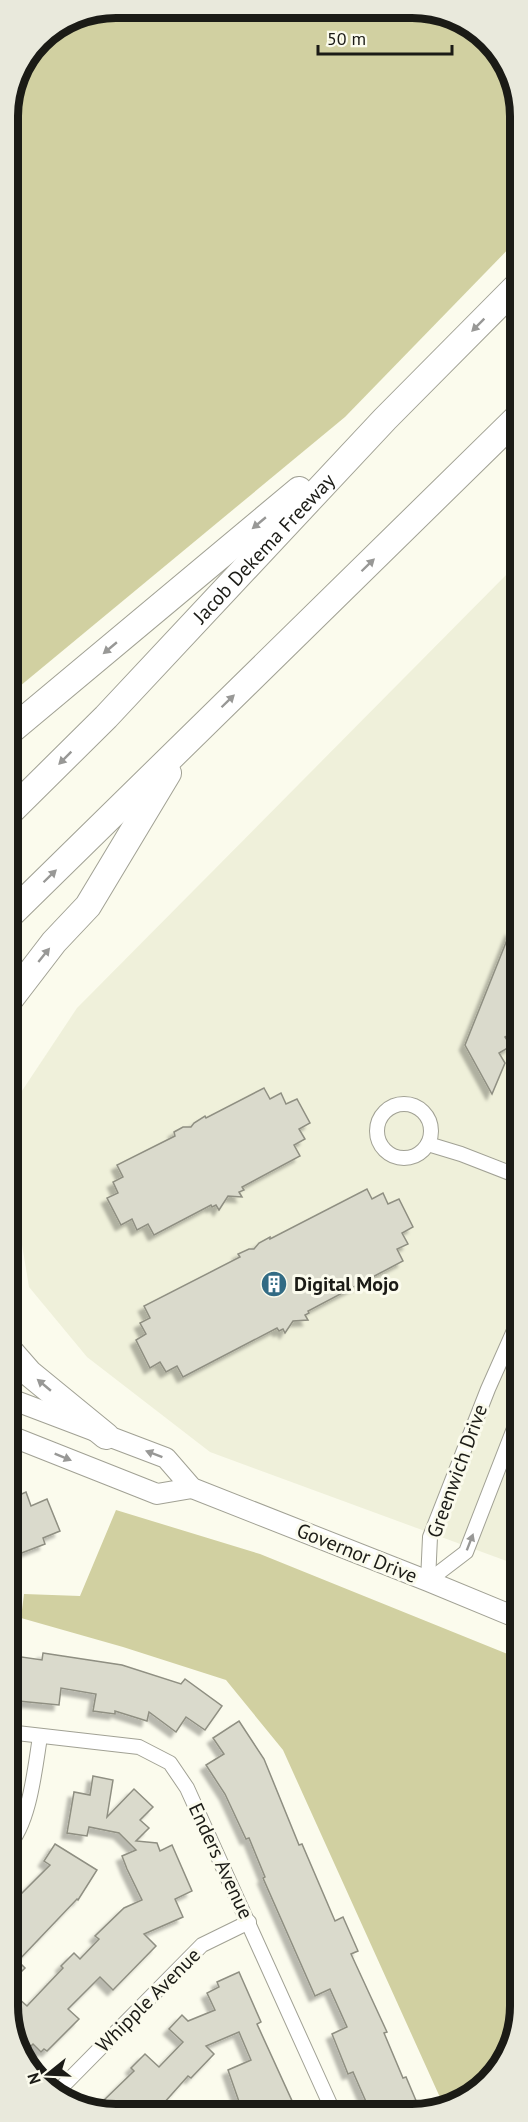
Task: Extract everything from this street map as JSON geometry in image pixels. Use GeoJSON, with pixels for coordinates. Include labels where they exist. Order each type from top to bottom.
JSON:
{"type":"FeatureCollection","features":[{"type":"Feature","properties":{"kind":"highway","name":"Jacob Dekema Freeway"},"geometry":{"type":"LineString","coordinates":[[18,804],[106,717],[385,418],[510,293]]}},
{"type":"Feature","properties":{"kind":"highway"},"geometry":{"type":"LineString","coordinates":[[18,725],[385,418]]}},
{"type":"Feature","properties":{"kind":"highway"},"geometry":{"type":"LineString","coordinates":[[18,907],[510,425]]}},
{"type":"Feature","properties":{"kind":"highway"},"geometry":{"type":"LineString","coordinates":[[18,989],[54,942],[88,906],[186,742]]}},
{"type":"Feature","properties":{"kind":"highway"},"geometry":{"type":"LineString","coordinates":[[18,1360],[29,1373],[106,1436]]}},
{"type":"Feature","properties":{"kind":"main road","name":"Governor Drive"},"geometry":{"type":"LineString","coordinates":[[18,1402],[166,1458],[192,1488],[510,1615]]}},
{"type":"Feature","properties":{"kind":"main road"},"geometry":{"type":"LineString","coordinates":[[18,1439],[157,1494],[192,1488]]}},
{"type":"Feature","properties":{"kind":"street"},"geometry":{"type":"LineString","coordinates":[[406,1103],[416,1106],[429,1118],[431,1135],[428,1144],[422,1151],[406,1158],[397,1157],[382,1147],[378,1139],[378,1121],[390,1107],[406,1103]]}},
{"type":"Feature","properties":{"kind":"street"},"geometry":{"type":"LineString","coordinates":[[428,1144],[510,1173]]}},
{"type":"Feature","properties":{"kind":"street","name":"Greenwich Drive"},"geometry":{"type":"LineString","coordinates":[[428,1581],[430,1537],[488,1389],[510,1340]]}},
{"type":"Feature","properties":{"kind":"street","name":"Greenwich Drive"},"geometry":{"type":"LineString","coordinates":[[428,1581],[466,1552],[510,1439]]}},
{"type":"Feature","properties":{"kind":"street","name":"Enders Avenue"},"geometry":{"type":"LineString","coordinates":[[18,1734],[139,1747],[170,1763],[187,1788],[330,2104]]}},
{"type":"Feature","properties":{"kind":"street"},"geometry":{"type":"LineString","coordinates":[[18,1828],[30,1795],[40,1737]]}},
{"type":"Feature","properties":{"kind":"street","name":"Whipple Avenue"},"geometry":{"type":"LineString","coordinates":[[61,2087],[202,1945],[249,1922]]}},
{"type":"Feature","properties":{"kind":"shaded area"},"geometry":{"type":"Polygon","coordinates":[[[510,571],[510,1562],[210,1452],[87,1357],[29,1287],[18,1220],[18,1097],[77,1008],[510,571]]]}},
{"type":"Feature","properties":{"kind":"green space"},"geometry":{"type":"Polygon","coordinates":[[[116,18],[412,18],[431,20],[455,28],[472,38],[490,56],[505,85],[509,104],[510,247],[345,417],[18,688],[18,110],[21,91],[28,73],[38,56],[52,42],[67,31],[85,23],[116,18]]]}},
{"type":"Feature","properties":{"kind":"green space"},"geometry":{"type":"Polygon","coordinates":[[[116,1510],[260,1554],[510,1655],[510,2012],[503,2043],[481,2075],[455,2094],[441,2099],[283,1750],[226,1680],[21,1618],[24,1594],[80,1596],[116,1510]]]}},
{"type":"Feature","properties":{"kind":"building"},"geometry":{"type":"Polygon","coordinates":[[[510,932],[510,1034],[505,1037],[510,1047],[499,1053],[505,1063],[492,1094],[465,1045],[510,932]]]}},
{"type":"Feature","properties":{"kind":"building"},"geometry":{"type":"Polygon","coordinates":[[[264,1088],[270,1099],[281,1093],[286,1104],[297,1099],[310,1123],[299,1129],[305,1139],[294,1145],[300,1156],[242,1187],[244,1190],[239,1192],[242,1197],[228,1196],[219,1210],[216,1205],[212,1207],[211,1205],[154,1235],[148,1224],[137,1230],[132,1219],[121,1225],[107,1198],[118,1193],[113,1182],[123,1177],[117,1165],[175,1136],[174,1132],[183,1127],[191,1127],[205,1116],[206,1118],[264,1088]]]}},
{"type":"Feature","properties":{"kind":"building","name":"Digital Mojo"},"geometry":{"type":"Polygon","coordinates":[[[367,1189],[372,1199],[383,1193],[388,1204],[399,1199],[413,1227],[402,1233],[408,1244],[397,1249],[403,1261],[308,1311],[309,1313],[305,1315],[308,1320],[293,1321],[285,1333],[283,1329],[279,1331],[277,1328],[183,1377],[177,1366],[166,1372],[160,1362],[150,1368],[136,1340],[146,1334],[140,1323],[150,1318],[144,1306],[240,1257],[238,1254],[254,1249],[270,1237],[270,1239],[367,1189]]]}},
{"type":"Feature","properties":{"kind":"building"},"geometry":{"type":"Polygon","coordinates":[[[26,1492],[31,1506],[47,1499],[60,1531],[43,1538],[45,1544],[19,1554],[18,1552],[18,1496],[26,1492]]]}},
{"type":"Feature","properties":{"kind":"building"},"geometry":{"type":"Polygon","coordinates":[[[43,1653],[122,1665],[181,1684],[185,1679],[222,1706],[205,1730],[186,1717],[176,1732],[149,1712],[147,1721],[115,1711],[115,1714],[93,1711],[96,1694],[61,1688],[59,1705],[18,1701],[18,1656],[42,1660],[43,1653]]]}},
{"type":"Feature","properties":{"kind":"building"},"geometry":{"type":"Polygon","coordinates":[[[239,1721],[264,1759],[299,1845],[302,1844],[335,1921],[343,1917],[358,1951],[351,1954],[387,2032],[384,2033],[403,2078],[406,2077],[417,2104],[367,2104],[353,2072],[348,2074],[332,2034],[347,2027],[330,1989],[315,1996],[263,1878],[265,1877],[249,1838],[246,1839],[225,1794],[206,1765],[224,1754],[213,1738],[239,1721]]]}},
{"type":"Feature","properties":{"kind":"building"},"geometry":{"type":"Polygon","coordinates":[[[93,1776],[113,1780],[107,1817],[134,1789],[153,1807],[140,1820],[149,1828],[136,1841],[157,1843],[160,1851],[172,1845],[192,1891],[175,1899],[183,1917],[144,1934],[156,1946],[113,1990],[100,1977],[68,2009],[79,2019],[47,2051],[44,2049],[41,2052],[33,2044],[30,2047],[27,2046],[19,2018],[18,1998],[27,2006],[74,1953],[80,1959],[99,1939],[95,1936],[124,1908],[142,1900],[122,1856],[136,1850],[119,1833],[89,1827],[87,1836],[67,1833],[74,1792],[90,1795],[93,1776]]]}},
{"type":"Feature","properties":{"kind":"building"},"geometry":{"type":"Polygon","coordinates":[[[55,1844],[97,1870],[78,1900],[18,1961],[18,1897],[50,1865],[44,1861],[55,1844]]]}},
{"type":"Feature","properties":{"kind":"building"},"geometry":{"type":"Polygon","coordinates":[[[18,1961],[25,1968],[18,1975],[18,1961]]]}},
{"type":"Feature","properties":{"kind":"building"},"geometry":{"type":"Polygon","coordinates":[[[239,1972],[261,2022],[257,2024],[293,2103],[240,2104],[228,2070],[251,2060],[239,2032],[206,2046],[214,2054],[191,2078],[188,2076],[163,2104],[103,2103],[134,2071],[131,2068],[145,2054],[159,2067],[183,2042],[169,2029],[182,2015],[188,2021],[215,2010],[207,1993],[219,1987],[217,1982],[239,1972]]]}},
{"type":"Feature","properties":{"kind":"place","name":"Digital Mojo"},"geometry":{"type":"Point","coordinates":[274,1284]}}]}
